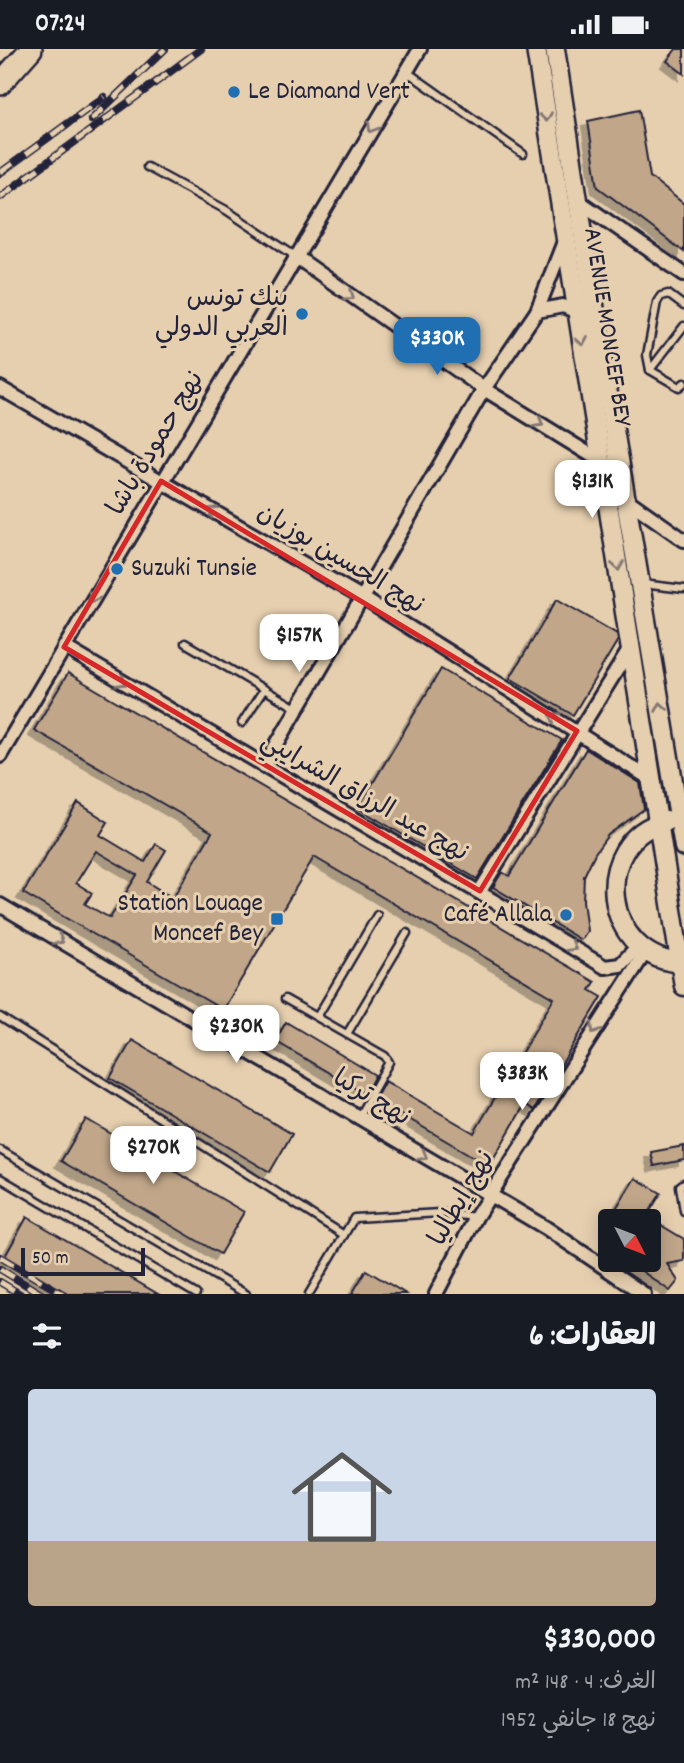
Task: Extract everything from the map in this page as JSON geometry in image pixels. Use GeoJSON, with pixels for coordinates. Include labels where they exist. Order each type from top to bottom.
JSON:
{"type":"FeatureCollection","features":[{"type":"Feature","properties":{"kind":"main road"},"geometry":{"type":"LineString","coordinates":[[0,84],[31,49]]}},
{"type":"Feature","properties":{"kind":"main road","name":"AVENUE MONCEF BEY"},"geometry":{"type":"LineString","coordinates":[[536,49],[658,823],[683,963],[684,986]]}},
{"type":"Feature","properties":{"kind":"main road","name":"AVENUE MONCEF BEY"},"geometry":{"type":"LineString","coordinates":[[555,49],[640,584],[682,818],[684,847]]}},
{"type":"Feature","properties":{"kind":"main road"},"geometry":{"type":"LineString","coordinates":[[682,818],[658,823],[638,836],[622,855],[614,879],[614,903],[622,926],[642,949],[663,960],[683,963]]}},
{"type":"Feature","properties":{"kind":"street","name":"نهج حمودة باشا"},"geometry":{"type":"LineString","coordinates":[[0,756],[420,49]]}},
{"type":"Feature","properties":{"kind":"street"},"geometry":{"type":"LineString","coordinates":[[580,202],[684,275]]}},
{"type":"Feature","properties":{"kind":"street"},"geometry":{"type":"LineString","coordinates":[[264,766],[484,389],[537,311],[565,239]]}},
{"type":"Feature","properties":{"kind":"street"},"geometry":{"type":"LineString","coordinates":[[295,256],[484,389],[602,462]]}},
{"type":"Feature","properties":{"kind":"street"},"geometry":{"type":"LineString","coordinates":[[537,311],[563,306],[577,312]]}},
{"type":"Feature","properties":{"kind":"street","name":"نهج الحسين بوزيان"},"geometry":{"type":"LineString","coordinates":[[0,388],[361,597],[577,731],[652,781]]}},
{"type":"Feature","properties":{"kind":"street"},"geometry":{"type":"LineString","coordinates":[[626,499],[684,540]]}},
{"type":"Feature","properties":{"kind":"street","name":"نهج عبد الرزاق الشرايبي"},"geometry":{"type":"LineString","coordinates":[[64,647],[608,968],[620,965],[642,949]]}},
{"type":"Feature","properties":{"kind":"street"},"geometry":{"type":"LineString","coordinates":[[480,891],[631,647]]}},
{"type":"Feature","properties":{"kind":"street","name":"نهج تركيا"},"geometry":{"type":"LineString","coordinates":[[0,905],[546,1228],[644,1294]]}},
{"type":"Feature","properties":{"kind":"street","name":"نهج إيطاليا"},"geometry":{"type":"LineString","coordinates":[[436,1294],[476,1217],[642,949]]}},
{"type":"Feature","properties":{"kind":"lane"},"geometry":{"type":"LineString","coordinates":[[406,71],[523,154]]}},
{"type":"Feature","properties":{"kind":"lane"},"geometry":{"type":"LineString","coordinates":[[147,167],[216,204],[295,256]]}},
{"type":"Feature","properties":{"kind":"lane"},"geometry":{"type":"LineString","coordinates":[[684,306],[668,294],[657,302],[648,355],[650,370],[679,387],[684,383]]}},
{"type":"Feature","properties":{"kind":"lane"},"geometry":{"type":"LineString","coordinates":[[650,370],[684,326]]}},
{"type":"Feature","properties":{"kind":"lane"},"geometry":{"type":"LineString","coordinates":[[640,584],[684,589]]}},
{"type":"Feature","properties":{"kind":"lane"},"geometry":{"type":"LineString","coordinates":[[185,643],[298,709]]}},
{"type":"Feature","properties":{"kind":"lane"},"geometry":{"type":"LineString","coordinates":[[242,723],[264,689]]}},
{"type":"Feature","properties":{"kind":"lane"},"geometry":{"type":"LineString","coordinates":[[317,1017],[377,915]]}},
{"type":"Feature","properties":{"kind":"lane"},"geometry":{"type":"LineString","coordinates":[[347,1034],[407,933]]}},
{"type":"Feature","properties":{"kind":"lane"},"geometry":{"type":"LineString","coordinates":[[285,999],[385,1056],[389,1062],[358,1118]]}},
{"type":"Feature","properties":{"kind":"lane"},"geometry":{"type":"LineString","coordinates":[[0,1017],[344,1235]]}},
{"type":"Feature","properties":{"kind":"lane"},"geometry":{"type":"LineString","coordinates":[[0,1150],[246,1294]]}},
{"type":"Feature","properties":{"kind":"lane"},"geometry":{"type":"LineString","coordinates":[[0,1178],[196,1294]]}},
{"type":"Feature","properties":{"kind":"lane"},"geometry":{"type":"LineString","coordinates":[[684,1184],[680,1186],[684,1211]]}},
{"type":"Feature","properties":{"kind":"lane"},"geometry":{"type":"LineString","coordinates":[[309,1294],[354,1219],[440,1213],[476,1217]]}},
{"type":"Feature","properties":{"kind":"highlighted area"},"geometry":{"type":"Polygon","coordinates":[[[161,481],[577,731],[480,891],[64,647],[161,481]]]}},
{"type":"Feature","properties":{"kind":"building"},"geometry":{"type":"Polygon","coordinates":[[[676,49],[684,49],[684,74],[667,61],[676,49]]]}},
{"type":"Feature","properties":{"kind":"building"},"geometry":{"type":"Polygon","coordinates":[[[639,110],[650,177],[684,204],[684,252],[598,187],[588,121],[639,110]]]}},
{"type":"Feature","properties":{"kind":"building"},"geometry":{"type":"Polygon","coordinates":[[[557,599],[617,634],[618,640],[573,715],[510,678],[557,599]]]}},
{"type":"Feature","properties":{"kind":"building"},"geometry":{"type":"Polygon","coordinates":[[[441,669],[562,740],[477,879],[358,808],[441,669]]]}},
{"type":"Feature","properties":{"kind":"building"},"geometry":{"type":"Polygon","coordinates":[[[68,673],[595,982],[590,990],[602,997],[534,1110],[525,1104],[489,1166],[375,1099],[385,1081],[474,1133],[554,998],[314,857],[223,1010],[23,893],[78,803],[108,822],[100,835],[145,862],[156,844],[166,850],[147,882],[173,898],[212,832],[34,730],[68,673]],[[96,851],[76,883],[92,893],[85,904],[110,918],[137,875],[96,851]]]}},
{"type":"Feature","properties":{"kind":"building"},"geometry":{"type":"Polygon","coordinates":[[[586,749],[640,783],[644,809],[608,835],[595,853],[584,876],[583,901],[587,931],[581,940],[493,887],[502,872],[509,876],[586,749]]]}},
{"type":"Feature","properties":{"kind":"building"},"geometry":{"type":"Polygon","coordinates":[[[286,1022],[375,1075],[365,1094],[275,1041],[286,1022]]]}},
{"type":"Feature","properties":{"kind":"building"},"geometry":{"type":"Polygon","coordinates":[[[132,1040],[292,1134],[270,1172],[110,1078],[132,1040]]]}},
{"type":"Feature","properties":{"kind":"building"},"geometry":{"type":"Polygon","coordinates":[[[86,1119],[244,1212],[220,1254],[61,1161],[86,1119]]]}},
{"type":"Feature","properties":{"kind":"building"},"geometry":{"type":"Polygon","coordinates":[[[684,1146],[684,1160],[654,1166],[651,1152],[684,1146]]]}},
{"type":"Feature","properties":{"kind":"building"},"geometry":{"type":"Polygon","coordinates":[[[635,1178],[661,1193],[651,1209],[616,1209],[635,1178]]]}},
{"type":"Feature","properties":{"kind":"building"},"geometry":{"type":"Polygon","coordinates":[[[27,1217],[158,1294],[66,1294],[4,1258],[27,1217]]]}},
{"type":"Feature","properties":{"kind":"building"},"geometry":{"type":"Polygon","coordinates":[[[662,1226],[684,1239],[684,1261],[667,1264],[678,1281],[670,1291],[643,1272],[662,1272],[662,1226]]]}},
{"type":"Feature","properties":{"kind":"building"},"geometry":{"type":"Polygon","coordinates":[[[366,1270],[406,1294],[352,1294],[366,1270]]]}},
{"type":"Feature","properties":{"kind":"railway"},"geometry":{"type":"LineString","coordinates":[[91,120],[165,49]]}},
{"type":"Feature","properties":{"kind":"railway"},"geometry":{"type":"LineString","coordinates":[[0,197],[201,49]]}},
{"type":"Feature","properties":{"kind":"railway"},"geometry":{"type":"LineString","coordinates":[[0,173],[104,97]]}},
{"type":"Feature","properties":{"kind":"railway"},"geometry":{"type":"LineString","coordinates":[[0,1257],[63,1294]]}},
{"type":"Feature","properties":{"kind":"railway"},"geometry":{"type":"LineString","coordinates":[[0,1269],[41,1294]]}},
{"type":"Feature","properties":{"kind":"railway"},"geometry":{"type":"LineString","coordinates":[[0,1282],[20,1294]]}},
{"type":"Feature","properties":{"kind":"place","name":"Le Diamand Vert"},"geometry":{"type":"Point","coordinates":[234,92]}},
{"type":"Feature","properties":{"kind":"place","name":"بنك تونس العربي الدولي"},"geometry":{"type":"Point","coordinates":[302,314]}},
{"type":"Feature","properties":{"kind":"place","name":"Suzuki Tunsie"},"geometry":{"type":"Point","coordinates":[117,569]}},
{"type":"Feature","properties":{"kind":"place","name":"Café Allala"},"geometry":{"type":"Point","coordinates":[566,915]}},
{"type":"Feature","properties":{"kind":"place","name":"Station Louage Moncef Bey"},"geometry":{"type":"Point","coordinates":[277,919]}}]}
